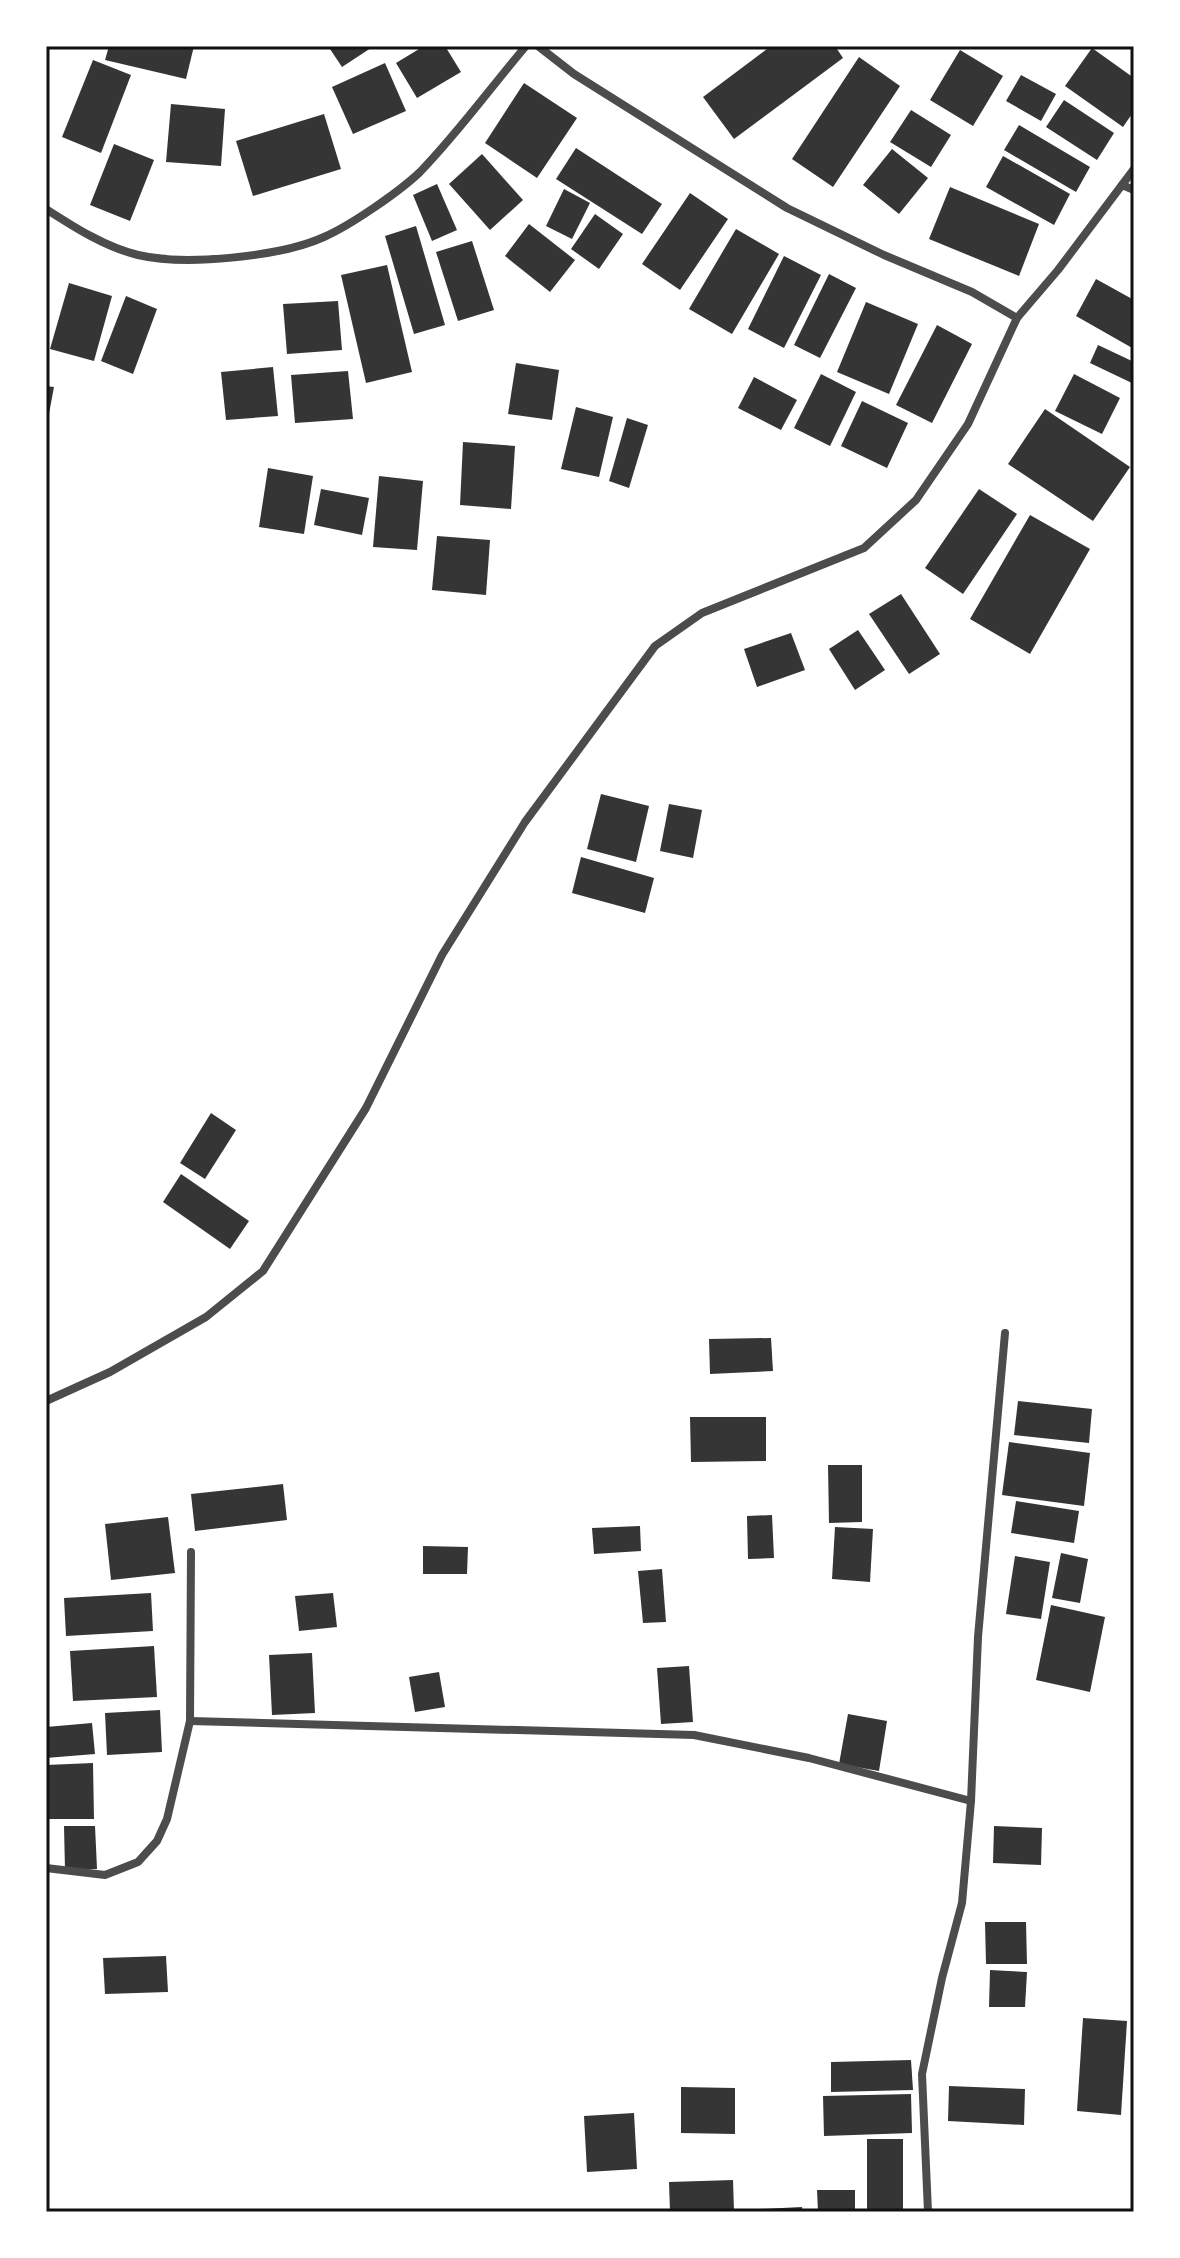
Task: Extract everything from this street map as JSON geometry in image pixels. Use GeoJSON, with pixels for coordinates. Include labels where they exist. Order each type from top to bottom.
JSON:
{"type":"FeatureCollection","features":[{"type":"Feature","properties":{"kind":"street"},"geometry":{"type":"LineString","coordinates":[[46,209],[85,234],[138,255],[175,259],[276,252],[324,237],[419,173],[526,46]]}},
{"type":"Feature","properties":{"kind":"street"},"geometry":{"type":"LineString","coordinates":[[538,46],[574,74],[787,208],[884,255],[972,292],[1017,318]]}},
{"type":"Feature","properties":{"kind":"street"},"geometry":{"type":"LineString","coordinates":[[46,1401],[110,1372],[206,1317],[263,1271],[366,1108],[442,955],[525,822],[655,646],[702,613],[864,548],[916,500],[968,424],[1017,318],[1058,270],[1134,169]]}},
{"type":"Feature","properties":{"kind":"street"},"geometry":{"type":"LineString","coordinates":[[1122,185],[1134,190]]}},
{"type":"Feature","properties":{"kind":"street"},"geometry":{"type":"LineString","coordinates":[[928,2212],[922,2074],[962,1903],[971,1801],[978,1637],[1005,1333]]}},
{"type":"Feature","properties":{"kind":"street"},"geometry":{"type":"LineString","coordinates":[[46,1868],[105,1875],[138,1862],[157,1841],[167,1819],[190,1721],[191,1552]]}},
{"type":"Feature","properties":{"kind":"street"},"geometry":{"type":"LineString","coordinates":[[190,1721],[694,1735],[821,1761],[971,1801]]}},
{"type":"Feature","properties":{"kind":"building"},"geometry":{"type":"Polygon","coordinates":[[[109,46],[194,46],[186,79],[105,60],[109,46]]]}},
{"type":"Feature","properties":{"kind":"building"},"geometry":{"type":"Polygon","coordinates":[[[328,46],[374,46],[342,67],[328,46]]]}},
{"type":"Feature","properties":{"kind":"building"},"geometry":{"type":"Polygon","coordinates":[[[424,46],[445,46],[461,72],[417,98],[396,63],[424,46]]]}},
{"type":"Feature","properties":{"kind":"building"},"geometry":{"type":"Polygon","coordinates":[[[771,46],[835,46],[843,58],[734,139],[703,97],[771,46]]]}},
{"type":"Feature","properties":{"kind":"building"},"geometry":{"type":"Polygon","coordinates":[[[1092,48],[1134,78],[1134,111],[1123,127],[1065,86],[1092,48]]]}},
{"type":"Feature","properties":{"kind":"building"},"geometry":{"type":"Polygon","coordinates":[[[960,50],[1003,76],[973,126],[930,100],[960,50]]]}},
{"type":"Feature","properties":{"kind":"building"},"geometry":{"type":"Polygon","coordinates":[[[859,57],[900,86],[833,187],[792,159],[859,57]]]}},
{"type":"Feature","properties":{"kind":"building"},"geometry":{"type":"Polygon","coordinates":[[[93,60],[131,75],[101,153],[62,137],[93,60]]]}},
{"type":"Feature","properties":{"kind":"building"},"geometry":{"type":"Polygon","coordinates":[[[385,63],[406,111],[353,134],[332,87],[385,63]]]}},
{"type":"Feature","properties":{"kind":"building"},"geometry":{"type":"Polygon","coordinates":[[[1021,75],[1056,94],[1041,121],[1006,101],[1021,75]]]}},
{"type":"Feature","properties":{"kind":"building"},"geometry":{"type":"Polygon","coordinates":[[[524,83],[577,118],[537,178],[485,143],[524,83]]]}},
{"type":"Feature","properties":{"kind":"building"},"geometry":{"type":"Polygon","coordinates":[[[1064,100],[1114,133],[1097,160],[1046,127],[1064,100]]]}},
{"type":"Feature","properties":{"kind":"building"},"geometry":{"type":"Polygon","coordinates":[[[171,104],[225,109],[221,166],[166,162],[171,104]]]}},
{"type":"Feature","properties":{"kind":"building"},"geometry":{"type":"Polygon","coordinates":[[[911,110],[951,135],[931,167],[890,142],[911,110]]]}},
{"type":"Feature","properties":{"kind":"building"},"geometry":{"type":"Polygon","coordinates":[[[324,114],[341,169],[253,196],[236,141],[324,114]]]}},
{"type":"Feature","properties":{"kind":"building"},"geometry":{"type":"Polygon","coordinates":[[[1019,125],[1090,167],[1076,192],[1004,150],[1019,125]]]}},
{"type":"Feature","properties":{"kind":"building"},"geometry":{"type":"Polygon","coordinates":[[[114,144],[154,160],[130,221],[90,205],[114,144]]]}},
{"type":"Feature","properties":{"kind":"building"},"geometry":{"type":"Polygon","coordinates":[[[576,148],[662,204],[642,234],[556,179],[576,148]]]}},
{"type":"Feature","properties":{"kind":"building"},"geometry":{"type":"Polygon","coordinates":[[[892,149],[928,178],[899,214],[863,185],[892,149]]]}},
{"type":"Feature","properties":{"kind":"building"},"geometry":{"type":"Polygon","coordinates":[[[482,154],[523,200],[490,230],[449,184],[482,154]]]}},
{"type":"Feature","properties":{"kind":"building"},"geometry":{"type":"Polygon","coordinates":[[[1003,156],[1070,194],[1054,225],[986,187],[1003,156]]]}},
{"type":"Feature","properties":{"kind":"building"},"geometry":{"type":"Polygon","coordinates":[[[437,184],[457,230],[432,241],[413,195],[437,184]]]}},
{"type":"Feature","properties":{"kind":"building"},"geometry":{"type":"Polygon","coordinates":[[[950,187],[1039,224],[1019,276],[929,239],[950,187]]]}},
{"type":"Feature","properties":{"kind":"building"},"geometry":{"type":"Polygon","coordinates":[[[564,189],[590,203],[572,239],[546,226],[564,189]]]}},
{"type":"Feature","properties":{"kind":"building"},"geometry":{"type":"Polygon","coordinates":[[[690,193],[728,219],[680,290],[642,264],[690,193]]]}},
{"type":"Feature","properties":{"kind":"building"},"geometry":{"type":"Polygon","coordinates":[[[595,214],[623,234],[599,269],[571,249],[595,214]]]}},
{"type":"Feature","properties":{"kind":"building"},"geometry":{"type":"Polygon","coordinates":[[[529,224],[575,260],[550,292],[505,256],[529,224]]]}},
{"type":"Feature","properties":{"kind":"building"},"geometry":{"type":"Polygon","coordinates":[[[416,226],[445,325],[414,334],[385,236],[416,226]]]}},
{"type":"Feature","properties":{"kind":"building"},"geometry":{"type":"Polygon","coordinates":[[[736,229],[779,254],[732,334],[689,309],[736,229]]]}},
{"type":"Feature","properties":{"kind":"building"},"geometry":{"type":"Polygon","coordinates":[[[472,241],[494,310],[458,321],[436,252],[472,241]]]}},
{"type":"Feature","properties":{"kind":"building"},"geometry":{"type":"Polygon","coordinates":[[[784,256],[821,275],[784,348],[748,329],[784,256]]]}},
{"type":"Feature","properties":{"kind":"building"},"geometry":{"type":"Polygon","coordinates":[[[387,265],[412,372],[366,383],[341,275],[387,265]]]}},
{"type":"Feature","properties":{"kind":"building"},"geometry":{"type":"Polygon","coordinates":[[[829,274],[856,288],[820,358],[794,345],[829,274]]]}},
{"type":"Feature","properties":{"kind":"building"},"geometry":{"type":"Polygon","coordinates":[[[1096,279],[1134,300],[1134,349],[1076,316],[1096,279]]]}},
{"type":"Feature","properties":{"kind":"building"},"geometry":{"type":"Polygon","coordinates":[[[69,283],[112,296],[94,361],[50,349],[69,283]]]}},
{"type":"Feature","properties":{"kind":"building"},"geometry":{"type":"Polygon","coordinates":[[[126,296],[157,309],[133,374],[101,361],[126,296]]]}},
{"type":"Feature","properties":{"kind":"building"},"geometry":{"type":"Polygon","coordinates":[[[338,301],[342,350],[287,354],[283,304],[338,301]]]}},
{"type":"Feature","properties":{"kind":"building"},"geometry":{"type":"Polygon","coordinates":[[[866,302],[918,324],[889,394],[837,372],[866,302]]]}},
{"type":"Feature","properties":{"kind":"building"},"geometry":{"type":"Polygon","coordinates":[[[937,325],[972,344],[932,423],[896,405],[937,325]]]}},
{"type":"Feature","properties":{"kind":"building"},"geometry":{"type":"Polygon","coordinates":[[[1098,345],[1134,362],[1134,384],[1090,363],[1098,345]]]}},
{"type":"Feature","properties":{"kind":"building"},"geometry":{"type":"Polygon","coordinates":[[[516,363],[559,370],[552,420],[508,414],[516,363]]]}},
{"type":"Feature","properties":{"kind":"building"},"geometry":{"type":"Polygon","coordinates":[[[273,367],[278,416],[226,420],[221,372],[273,367]]]}},
{"type":"Feature","properties":{"kind":"building"},"geometry":{"type":"Polygon","coordinates":[[[348,371],[353,419],[295,423],[291,375],[348,371]]]}},
{"type":"Feature","properties":{"kind":"building"},"geometry":{"type":"Polygon","coordinates":[[[821,374],[856,392],[830,446],[794,428],[821,374]]]}},
{"type":"Feature","properties":{"kind":"building"},"geometry":{"type":"Polygon","coordinates":[[[1074,374],[1120,398],[1102,434],[1055,411],[1074,374]]]}},
{"type":"Feature","properties":{"kind":"building"},"geometry":{"type":"Polygon","coordinates":[[[754,377],[797,400],[781,430],[738,408],[754,377]]]}},
{"type":"Feature","properties":{"kind":"building"},"geometry":{"type":"Polygon","coordinates":[[[46,386],[54,387],[48,419],[46,419],[46,386]]]}},
{"type":"Feature","properties":{"kind":"building"},"geometry":{"type":"Polygon","coordinates":[[[862,401],[908,423],[887,468],[841,446],[862,401]]]}},
{"type":"Feature","properties":{"kind":"building"},"geometry":{"type":"Polygon","coordinates":[[[576,407],[613,417],[599,477],[561,469],[576,407]]]}},
{"type":"Feature","properties":{"kind":"building"},"geometry":{"type":"Polygon","coordinates":[[[1045,409],[1130,467],[1093,521],[1008,464],[1045,409]]]}},
{"type":"Feature","properties":{"kind":"building"},"geometry":{"type":"Polygon","coordinates":[[[627,418],[648,425],[629,488],[609,481],[627,418]]]}},
{"type":"Feature","properties":{"kind":"building"},"geometry":{"type":"Polygon","coordinates":[[[463,442],[515,446],[511,509],[460,505],[463,442]]]}},
{"type":"Feature","properties":{"kind":"building"},"geometry":{"type":"Polygon","coordinates":[[[268,468],[313,476],[304,534],[259,527],[268,468]]]}},
{"type":"Feature","properties":{"kind":"building"},"geometry":{"type":"Polygon","coordinates":[[[379,476],[423,481],[417,550],[373,547],[379,476]]]}},
{"type":"Feature","properties":{"kind":"building"},"geometry":{"type":"Polygon","coordinates":[[[321,489],[369,498],[362,535],[314,525],[321,489]]]}},
{"type":"Feature","properties":{"kind":"building"},"geometry":{"type":"Polygon","coordinates":[[[979,489],[1017,514],[963,594],[925,568],[979,489]]]}},
{"type":"Feature","properties":{"kind":"building"},"geometry":{"type":"Polygon","coordinates":[[[1030,515],[1090,549],[1030,654],[970,619],[1030,515]]]}},
{"type":"Feature","properties":{"kind":"building"},"geometry":{"type":"Polygon","coordinates":[[[437,536],[490,540],[486,595],[432,590],[437,536]]]}},
{"type":"Feature","properties":{"kind":"building"},"geometry":{"type":"Polygon","coordinates":[[[901,594],[940,654],[909,674],[869,614],[901,594]]]}},
{"type":"Feature","properties":{"kind":"building"},"geometry":{"type":"Polygon","coordinates":[[[858,630],[885,670],[855,690],[829,649],[858,630]]]}},
{"type":"Feature","properties":{"kind":"building"},"geometry":{"type":"Polygon","coordinates":[[[791,633],[805,670],[757,687],[744,649],[791,633]]]}},
{"type":"Feature","properties":{"kind":"building"},"geometry":{"type":"Polygon","coordinates":[[[601,794],[649,806],[636,862],[587,849],[601,794]]]}},
{"type":"Feature","properties":{"kind":"building"},"geometry":{"type":"Polygon","coordinates":[[[669,804],[702,810],[693,858],[660,851],[669,804]]]}},
{"type":"Feature","properties":{"kind":"building"},"geometry":{"type":"Polygon","coordinates":[[[581,857],[654,878],[645,913],[572,893],[581,857]]]}},
{"type":"Feature","properties":{"kind":"building"},"geometry":{"type":"Polygon","coordinates":[[[211,1113],[236,1130],[205,1179],[180,1163],[211,1113]]]}},
{"type":"Feature","properties":{"kind":"building"},"geometry":{"type":"Polygon","coordinates":[[[181,1174],[249,1221],[230,1249],[163,1202],[181,1174]]]}},
{"type":"Feature","properties":{"kind":"building"},"geometry":{"type":"Polygon","coordinates":[[[771,1338],[773,1371],[710,1374],[709,1339],[771,1338]]]}},
{"type":"Feature","properties":{"kind":"building"},"geometry":{"type":"Polygon","coordinates":[[[1018,1401],[1092,1409],[1089,1443],[1014,1435],[1018,1401]]]}},
{"type":"Feature","properties":{"kind":"building"},"geometry":{"type":"Polygon","coordinates":[[[690,1417],[766,1417],[766,1461],[691,1462],[690,1417]]]}},
{"type":"Feature","properties":{"kind":"building"},"geometry":{"type":"Polygon","coordinates":[[[1009,1442],[1090,1453],[1084,1506],[1002,1495],[1009,1442]]]}},
{"type":"Feature","properties":{"kind":"building"},"geometry":{"type":"Polygon","coordinates":[[[828,1465],[862,1465],[862,1522],[829,1523],[828,1465]]]}},
{"type":"Feature","properties":{"kind":"building"},"geometry":{"type":"Polygon","coordinates":[[[283,1484],[287,1520],[195,1531],[191,1494],[283,1484]]]}},
{"type":"Feature","properties":{"kind":"building"},"geometry":{"type":"Polygon","coordinates":[[[1016,1501],[1079,1511],[1074,1543],[1011,1533],[1016,1501]]]}},
{"type":"Feature","properties":{"kind":"building"},"geometry":{"type":"Polygon","coordinates":[[[772,1515],[774,1558],[748,1559],[747,1516],[772,1515]]]}},
{"type":"Feature","properties":{"kind":"building"},"geometry":{"type":"Polygon","coordinates":[[[168,1517],[175,1573],[111,1580],[105,1524],[168,1517]]]}},
{"type":"Feature","properties":{"kind":"building"},"geometry":{"type":"Polygon","coordinates":[[[640,1526],[641,1551],[594,1554],[592,1528],[640,1526]]]}},
{"type":"Feature","properties":{"kind":"building"},"geometry":{"type":"Polygon","coordinates":[[[835,1527],[873,1529],[870,1582],[832,1579],[835,1527]]]}},
{"type":"Feature","properties":{"kind":"building"},"geometry":{"type":"Polygon","coordinates":[[[423,1546],[468,1547],[467,1574],[423,1574],[423,1546]]]}},
{"type":"Feature","properties":{"kind":"building"},"geometry":{"type":"Polygon","coordinates":[[[1061,1553],[1088,1559],[1080,1603],[1052,1598],[1061,1553]]]}},
{"type":"Feature","properties":{"kind":"building"},"geometry":{"type":"Polygon","coordinates":[[[1015,1556],[1050,1562],[1041,1619],[1006,1614],[1015,1556]]]}},
{"type":"Feature","properties":{"kind":"building"},"geometry":{"type":"Polygon","coordinates":[[[662,1569],[666,1622],[643,1623],[638,1571],[662,1569]]]}},
{"type":"Feature","properties":{"kind":"building"},"geometry":{"type":"Polygon","coordinates":[[[151,1593],[153,1631],[66,1636],[64,1598],[151,1593]]]}},
{"type":"Feature","properties":{"kind":"building"},"geometry":{"type":"Polygon","coordinates":[[[333,1593],[337,1627],[299,1631],[295,1596],[333,1593]]]}},
{"type":"Feature","properties":{"kind":"building"},"geometry":{"type":"Polygon","coordinates":[[[1051,1605],[1105,1617],[1090,1692],[1036,1680],[1051,1605]]]}},
{"type":"Feature","properties":{"kind":"building"},"geometry":{"type":"Polygon","coordinates":[[[154,1646],[157,1697],[73,1701],[70,1651],[154,1646]]]}},
{"type":"Feature","properties":{"kind":"building"},"geometry":{"type":"Polygon","coordinates":[[[312,1653],[315,1713],[272,1715],[269,1655],[312,1653]]]}},
{"type":"Feature","properties":{"kind":"building"},"geometry":{"type":"Polygon","coordinates":[[[689,1666],[693,1722],[661,1724],[657,1668],[689,1666]]]}},
{"type":"Feature","properties":{"kind":"building"},"geometry":{"type":"Polygon","coordinates":[[[439,1672],[445,1707],[415,1712],[409,1677],[439,1672]]]}},
{"type":"Feature","properties":{"kind":"building"},"geometry":{"type":"Polygon","coordinates":[[[160,1710],[162,1752],[107,1755],[105,1713],[160,1710]]]}},
{"type":"Feature","properties":{"kind":"building"},"geometry":{"type":"Polygon","coordinates":[[[848,1714],[887,1721],[879,1771],[839,1764],[848,1714]]]}},
{"type":"Feature","properties":{"kind":"building"},"geometry":{"type":"Polygon","coordinates":[[[92,1723],[95,1754],[46,1758],[46,1727],[92,1723]]]}},
{"type":"Feature","properties":{"kind":"building"},"geometry":{"type":"Polygon","coordinates":[[[93,1763],[94,1819],[46,1819],[46,1765],[93,1763]]]}},
{"type":"Feature","properties":{"kind":"building"},"geometry":{"type":"Polygon","coordinates":[[[64,1826],[95,1826],[97,1869],[65,1870],[64,1826]]]}},
{"type":"Feature","properties":{"kind":"building"},"geometry":{"type":"Polygon","coordinates":[[[994,1826],[1042,1828],[1041,1865],[993,1863],[994,1826]]]}},
{"type":"Feature","properties":{"kind":"building"},"geometry":{"type":"Polygon","coordinates":[[[985,1922],[1026,1922],[1027,1964],[986,1964],[985,1922]]]}},
{"type":"Feature","properties":{"kind":"building"},"geometry":{"type":"Polygon","coordinates":[[[166,1956],[168,1992],[105,1994],[103,1958],[166,1956]]]}},
{"type":"Feature","properties":{"kind":"building"},"geometry":{"type":"Polygon","coordinates":[[[990,1970],[1027,1972],[1025,2007],[989,2007],[990,1970]]]}},
{"type":"Feature","properties":{"kind":"building"},"geometry":{"type":"Polygon","coordinates":[[[1083,2018],[1127,2021],[1121,2115],[1077,2111],[1083,2018]]]}},
{"type":"Feature","properties":{"kind":"building"},"geometry":{"type":"Polygon","coordinates":[[[911,2060],[913,2090],[831,2092],[831,2062],[911,2060]]]}},
{"type":"Feature","properties":{"kind":"building"},"geometry":{"type":"Polygon","coordinates":[[[949,2086],[1025,2089],[1024,2125],[948,2121],[949,2086]]]}},
{"type":"Feature","properties":{"kind":"building"},"geometry":{"type":"Polygon","coordinates":[[[681,2087],[735,2088],[735,2134],[681,2133],[681,2087]]]}},
{"type":"Feature","properties":{"kind":"building"},"geometry":{"type":"Polygon","coordinates":[[[911,2094],[912,2133],[824,2136],[823,2096],[911,2094]]]}},
{"type":"Feature","properties":{"kind":"building"},"geometry":{"type":"Polygon","coordinates":[[[634,2113],[637,2169],[587,2172],[584,2116],[634,2113]]]}},
{"type":"Feature","properties":{"kind":"building"},"geometry":{"type":"Polygon","coordinates":[[[867,2139],[903,2139],[903,2212],[867,2212],[867,2139]]]}},
{"type":"Feature","properties":{"kind":"building"},"geometry":{"type":"Polygon","coordinates":[[[733,2180],[734,2212],[670,2212],[669,2182],[733,2180]]]}},
{"type":"Feature","properties":{"kind":"building"},"geometry":{"type":"Polygon","coordinates":[[[817,2190],[855,2190],[855,2212],[818,2212],[817,2190]]]}},
{"type":"Feature","properties":{"kind":"building"},"geometry":{"type":"Polygon","coordinates":[[[802,2207],[803,2212],[760,2212],[760,2209],[802,2207]]]}}]}
